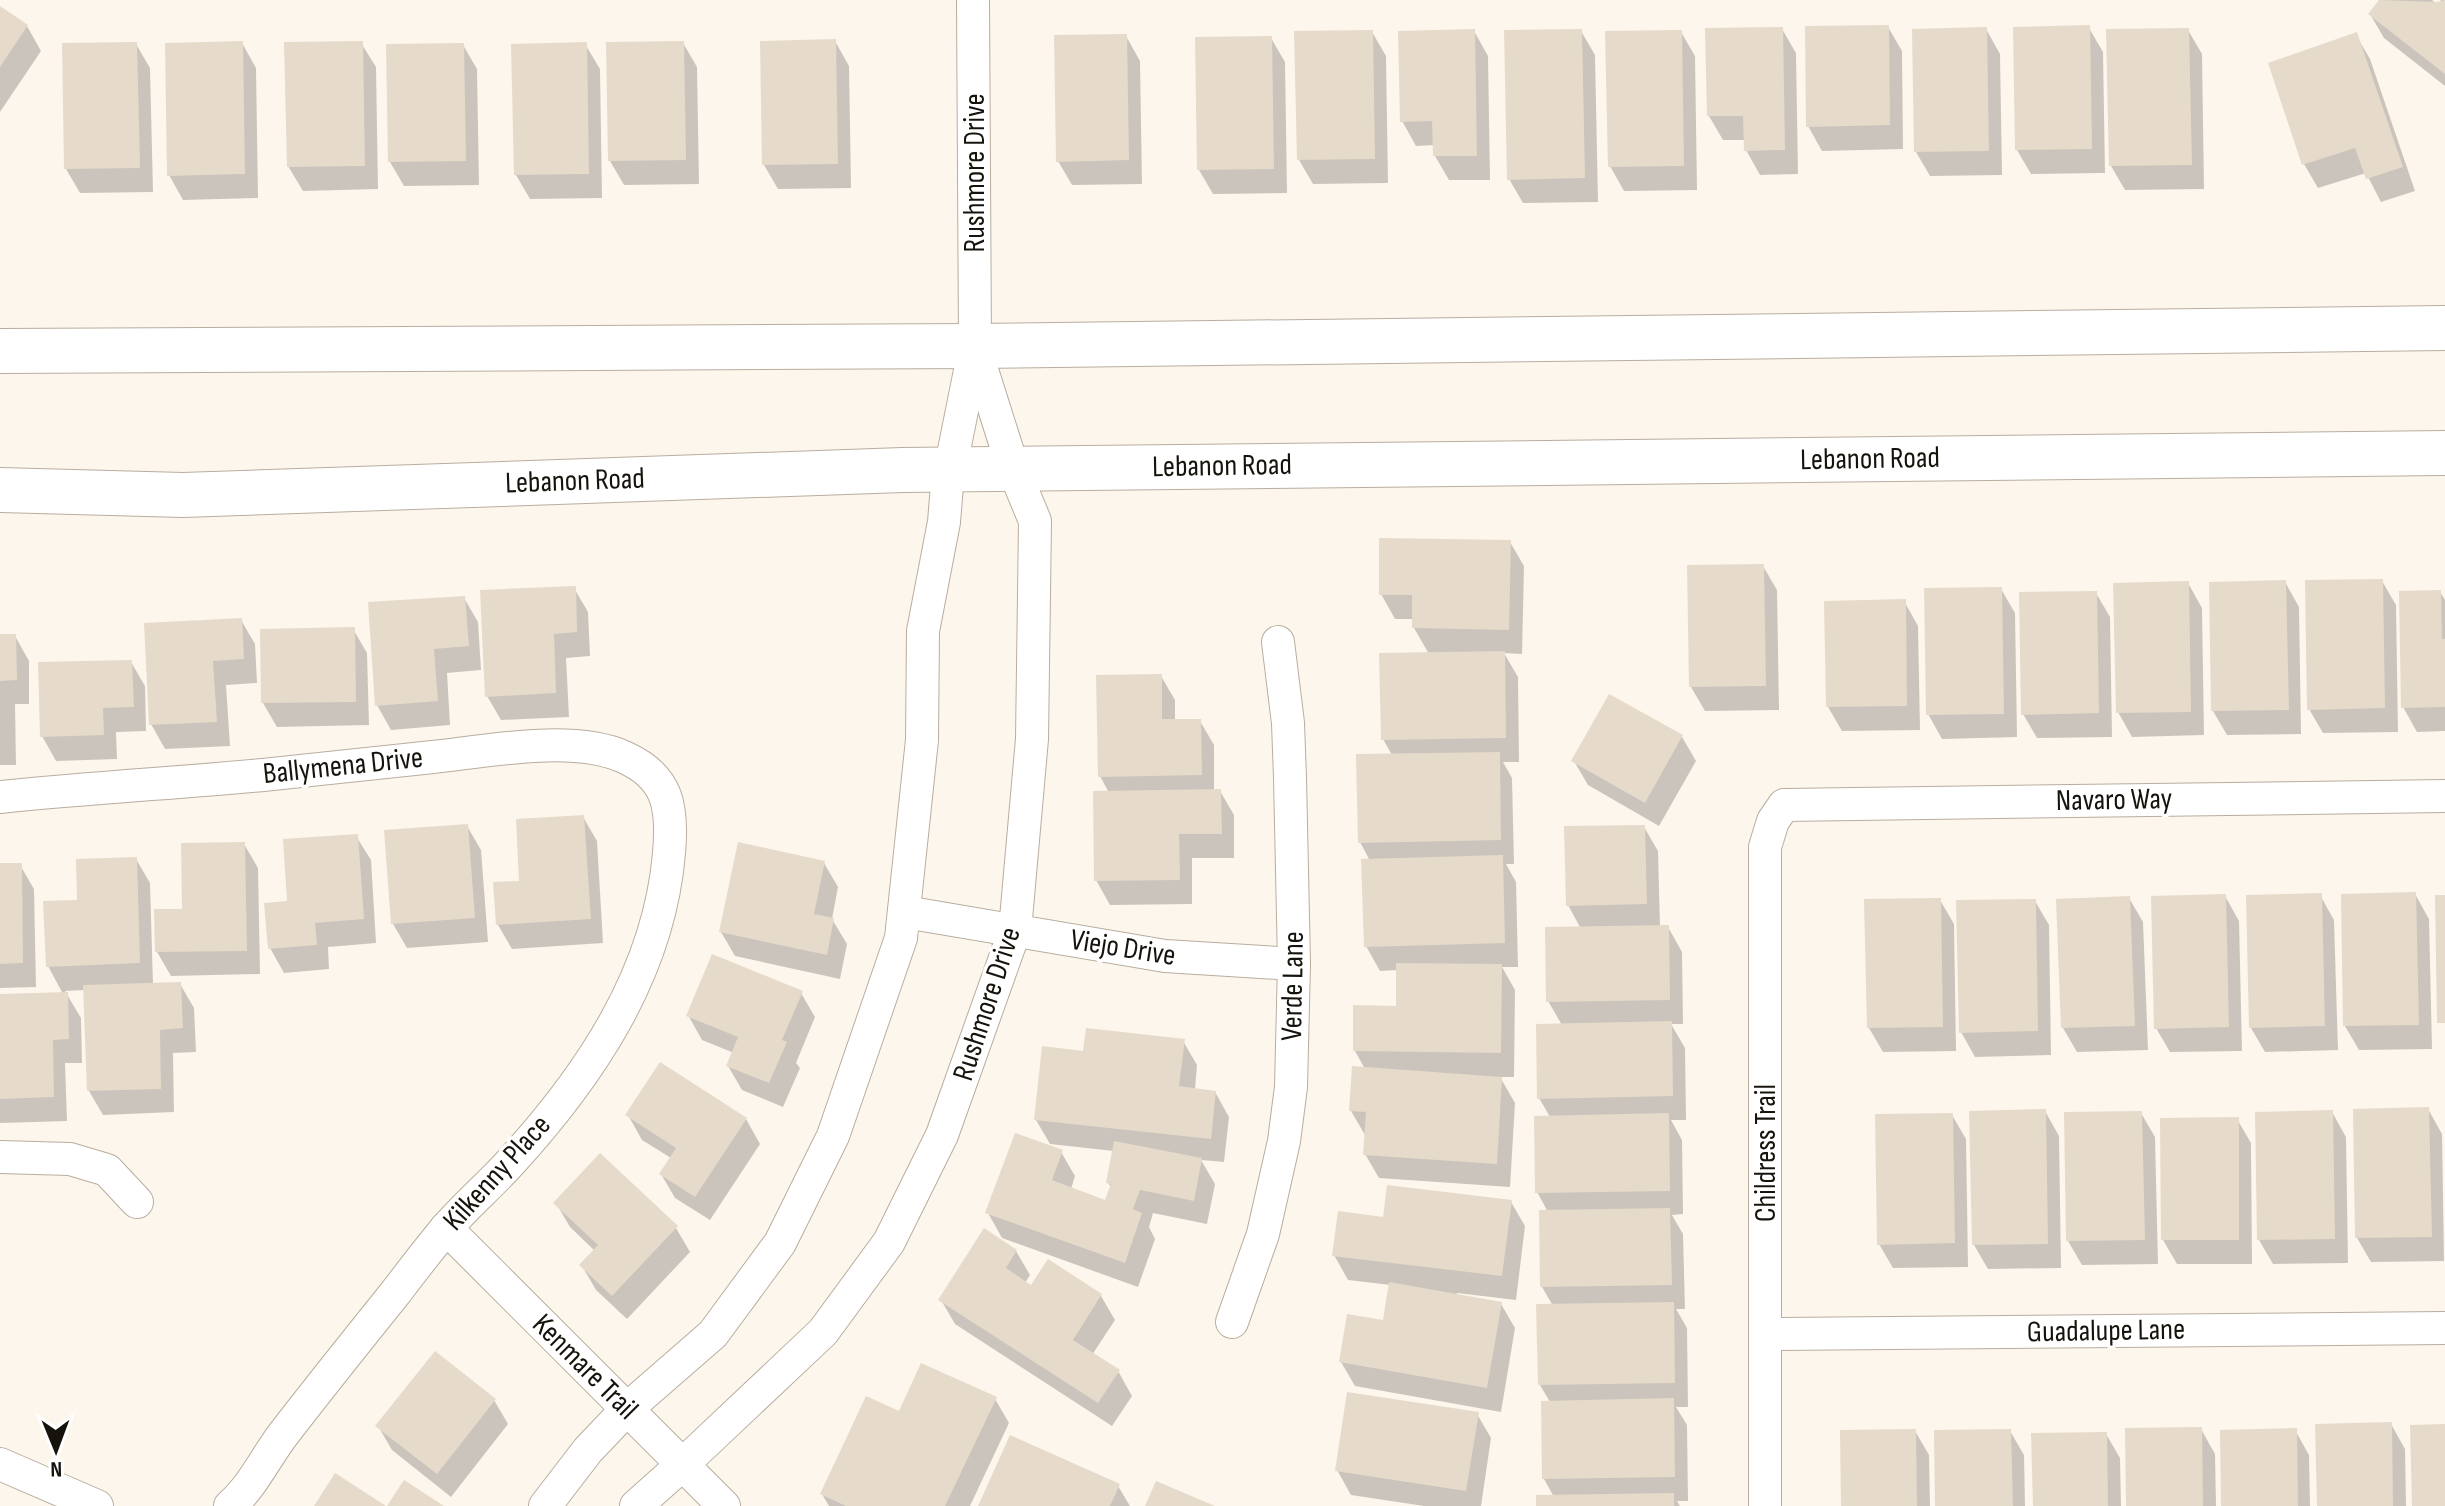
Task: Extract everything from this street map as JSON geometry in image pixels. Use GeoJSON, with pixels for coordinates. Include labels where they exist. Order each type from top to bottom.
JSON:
{"type":"FeatureCollection","features":[{"type":"Feature","properties":{"kind":"main road"},"geometry":{"type":"LineString","coordinates":[[0,351],[975,346],[2445,328]]}},
{"type":"Feature","properties":{"kind":"main road","name":"Lebanon Road"},"geometry":{"type":"LineString","coordinates":[[0,490],[183,495],[1013,468],[2445,453]]}},
{"type":"Feature","properties":{"kind":"street","name":"Rushmore Drive"},"geometry":{"type":"LineString","coordinates":[[545,1506],[588,1450],[628,1408],[713,1334],[780,1243],[833,1136],[901,938],[922,740],[923,631],[975,346],[973,0]]}},
{"type":"Feature","properties":{"kind":"street","name":"Rushmore Drive"},"geometry":{"type":"LineString","coordinates":[[636,1506],[823,1332],[889,1242],[942,1135],[1015,930],[1032,739],[1035,521],[1013,468],[975,346]]}},
{"type":"Feature","properties":{"kind":"street","name":"Verde Lane"},"geometry":{"type":"LineString","coordinates":[[1232,1322],[1263,1234],[1284,1141],[1291,1087],[1294,964],[1288,723],[1278,642]]}},
{"type":"Feature","properties":{"kind":"street","name":"Ballymena Drive"},"geometry":{"type":"LineString","coordinates":[[0,797],[560,746],[598,748],[624,757],[645,768],[660,782],[667,797]]}},
{"type":"Feature","properties":{"kind":"street","name":"Navaro Way"},"geometry":{"type":"LineString","coordinates":[[1784,805],[2445,796]]}},
{"type":"Feature","properties":{"kind":"street","name":"Kilkenny Place"},"geometry":{"type":"LineString","coordinates":[[230,1506],[250,1487],[282,1436],[446,1228],[510,1163],[591,1063],[627,1000],[657,924],[671,829],[667,797]]}},
{"type":"Feature","properties":{"kind":"street","name":"Childress Trail"},"geometry":{"type":"LineString","coordinates":[[1765,1506],[1765,847],[1773,821],[1784,805]]}},
{"type":"Feature","properties":{"kind":"street","name":"Viejo Drive"},"geometry":{"type":"LineString","coordinates":[[905,912],[1165,956],[1294,964]]}},
{"type":"Feature","properties":{"kind":"street"},"geometry":{"type":"LineString","coordinates":[[0,1157],[70,1159],[107,1170],[137,1202]]}},
{"type":"Feature","properties":{"kind":"street","name":"Kenmare Trail"},"geometry":{"type":"LineString","coordinates":[[446,1228],[724,1506]]}},
{"type":"Feature","properties":{"kind":"street","name":"Guadalupe Lane"},"geometry":{"type":"LineString","coordinates":[[1766,1334],[2445,1328]]}},
{"type":"Feature","properties":{"kind":"street"},"geometry":{"type":"LineString","coordinates":[[0,1464],[97,1506]]}},
{"type":"Feature","properties":{"kind":"building"},"geometry":{"type":"Polygon","coordinates":[[[2379,0],[2445,0],[2445,74],[2368,14],[2379,0]]]}},
{"type":"Feature","properties":{"kind":"building"},"geometry":{"type":"Polygon","coordinates":[[[0,6],[28,25],[0,67],[0,6]]]}},
{"type":"Feature","properties":{"kind":"building"},"geometry":{"type":"Polygon","coordinates":[[[1889,25],[1890,125],[1806,127],[1805,26],[1889,25]]]}},
{"type":"Feature","properties":{"kind":"building"},"geometry":{"type":"Polygon","coordinates":[[[2090,25],[2092,149],[2015,150],[2013,27],[2090,25]]]}},
{"type":"Feature","properties":{"kind":"building"},"geometry":{"type":"Polygon","coordinates":[[[1783,27],[1785,150],[1744,151],[1743,116],[1707,116],[1705,28],[1783,27]]]}},
{"type":"Feature","properties":{"kind":"building"},"geometry":{"type":"Polygon","coordinates":[[[1987,27],[1989,151],[1914,152],[1912,29],[1987,27]]]}},
{"type":"Feature","properties":{"kind":"building"},"geometry":{"type":"Polygon","coordinates":[[[2189,28],[2192,165],[2109,166],[2106,29],[2189,28]]]}},
{"type":"Feature","properties":{"kind":"building"},"geometry":{"type":"Polygon","coordinates":[[[1475,29],[1477,156],[1433,156],[1432,121],[1400,122],[1398,31],[1475,29]]]}},
{"type":"Feature","properties":{"kind":"building"},"geometry":{"type":"Polygon","coordinates":[[[1582,29],[1585,178],[1507,180],[1504,30],[1582,29]]]}},
{"type":"Feature","properties":{"kind":"building"},"geometry":{"type":"Polygon","coordinates":[[[1373,30],[1375,159],[1297,160],[1294,31],[1373,30]]]}},
{"type":"Feature","properties":{"kind":"building"},"geometry":{"type":"Polygon","coordinates":[[[1682,30],[1684,166],[1608,167],[1605,31],[1682,30]]]}},
{"type":"Feature","properties":{"kind":"building"},"geometry":{"type":"Polygon","coordinates":[[[2357,32],[2403,167],[2366,179],[2355,148],[2302,165],[2268,63],[2357,32]]]}},
{"type":"Feature","properties":{"kind":"building"},"geometry":{"type":"Polygon","coordinates":[[[1127,34],[1129,160],[1056,162],[1054,35],[1127,34]]]}},
{"type":"Feature","properties":{"kind":"building"},"geometry":{"type":"Polygon","coordinates":[[[1272,36],[1274,169],[1197,170],[1195,37],[1272,36]]]}},
{"type":"Feature","properties":{"kind":"building"},"geometry":{"type":"Polygon","coordinates":[[[836,39],[838,164],[762,165],[760,41],[836,39]]]}},
{"type":"Feature","properties":{"kind":"building"},"geometry":{"type":"Polygon","coordinates":[[[243,41],[245,174],[167,176],[165,43],[243,41]]]}},
{"type":"Feature","properties":{"kind":"building"},"geometry":{"type":"Polygon","coordinates":[[[363,41],[365,166],[287,167],[284,42],[363,41]]]}},
{"type":"Feature","properties":{"kind":"building"},"geometry":{"type":"Polygon","coordinates":[[[684,41],[686,160],[608,161],[606,42],[684,41]]]}},
{"type":"Feature","properties":{"kind":"building"},"geometry":{"type":"Polygon","coordinates":[[[137,42],[140,168],[64,169],[62,43],[137,42]]]}},
{"type":"Feature","properties":{"kind":"building"},"geometry":{"type":"Polygon","coordinates":[[[587,42],[589,174],[514,175],[511,44],[587,42]]]}},
{"type":"Feature","properties":{"kind":"building"},"geometry":{"type":"Polygon","coordinates":[[[464,43],[466,161],[388,162],[386,44],[464,43]]]}},
{"type":"Feature","properties":{"kind":"building"},"geometry":{"type":"Polygon","coordinates":[[[1379,538],[1511,540],[1509,630],[1412,628],[1412,595],[1379,595],[1379,538]]]}},
{"type":"Feature","properties":{"kind":"building"},"geometry":{"type":"Polygon","coordinates":[[[1764,564],[1766,686],[1689,687],[1687,565],[1764,564]]]}},
{"type":"Feature","properties":{"kind":"building"},"geometry":{"type":"Polygon","coordinates":[[[2383,579],[2385,708],[2307,710],[2305,580],[2383,579]]]}},
{"type":"Feature","properties":{"kind":"building"},"geometry":{"type":"Polygon","coordinates":[[[2286,580],[2289,710],[2211,711],[2209,582],[2286,580]]]}},
{"type":"Feature","properties":{"kind":"building"},"geometry":{"type":"Polygon","coordinates":[[[2189,581],[2191,712],[2116,713],[2113,583],[2189,581]]]}},
{"type":"Feature","properties":{"kind":"building"},"geometry":{"type":"Polygon","coordinates":[[[576,586],[577,632],[554,634],[556,693],[485,697],[480,590],[576,586]]]}},
{"type":"Feature","properties":{"kind":"building"},"geometry":{"type":"Polygon","coordinates":[[[2002,587],[2004,714],[1926,715],[1924,588],[2002,587]]]}},
{"type":"Feature","properties":{"kind":"building"},"geometry":{"type":"Polygon","coordinates":[[[2441,590],[2445,707],[2401,708],[2399,591],[2441,590]]]}},
{"type":"Feature","properties":{"kind":"building"},"geometry":{"type":"Polygon","coordinates":[[[2097,591],[2099,713],[2021,715],[2019,592],[2097,591]]]}},
{"type":"Feature","properties":{"kind":"building"},"geometry":{"type":"Polygon","coordinates":[[[465,596],[469,646],[434,649],[438,701],[375,706],[368,602],[465,596]]]}},
{"type":"Feature","properties":{"kind":"building"},"geometry":{"type":"Polygon","coordinates":[[[1906,599],[1907,706],[1826,707],[1824,601],[1906,599]]]}},
{"type":"Feature","properties":{"kind":"building"},"geometry":{"type":"Polygon","coordinates":[[[242,618],[244,659],[213,661],[217,722],[149,725],[144,623],[242,618]]]}},
{"type":"Feature","properties":{"kind":"building"},"geometry":{"type":"Polygon","coordinates":[[[355,627],[356,702],[261,703],[260,629],[355,627]]]}},
{"type":"Feature","properties":{"kind":"building"},"geometry":{"type":"Polygon","coordinates":[[[0,634],[16,634],[17,680],[0,681],[0,634]]]}},
{"type":"Feature","properties":{"kind":"building"},"geometry":{"type":"Polygon","coordinates":[[[1505,651],[1506,738],[1381,740],[1379,653],[1505,651]]]}},
{"type":"Feature","properties":{"kind":"building"},"geometry":{"type":"Polygon","coordinates":[[[132,660],[134,707],[103,708],[104,735],[40,737],[38,662],[132,660]]]}},
{"type":"Feature","properties":{"kind":"building"},"geometry":{"type":"Polygon","coordinates":[[[1162,674],[1162,719],[1201,719],[1202,775],[1098,777],[1096,675],[1162,674]]]}},
{"type":"Feature","properties":{"kind":"building"},"geometry":{"type":"Polygon","coordinates":[[[1609,694],[1683,735],[1645,803],[1571,761],[1609,694]]]}},
{"type":"Feature","properties":{"kind":"building"},"geometry":{"type":"Polygon","coordinates":[[[1500,752],[1501,840],[1358,843],[1356,754],[1500,752]]]}},
{"type":"Feature","properties":{"kind":"building"},"geometry":{"type":"Polygon","coordinates":[[[1221,789],[1222,834],[1179,834],[1180,880],[1094,881],[1093,791],[1221,789]]]}},
{"type":"Feature","properties":{"kind":"building"},"geometry":{"type":"Polygon","coordinates":[[[584,815],[591,919],[496,925],[493,882],[519,881],[516,819],[584,815]]]}},
{"type":"Feature","properties":{"kind":"building"},"geometry":{"type":"Polygon","coordinates":[[[468,824],[475,918],[391,924],[384,830],[468,824]]]}},
{"type":"Feature","properties":{"kind":"building"},"geometry":{"type":"Polygon","coordinates":[[[1645,825],[1647,904],[1566,906],[1564,826],[1645,825]]]}},
{"type":"Feature","properties":{"kind":"building"},"geometry":{"type":"Polygon","coordinates":[[[358,834],[364,919],[315,923],[317,945],[268,949],[264,903],[287,901],[283,839],[358,834]]]}},
{"type":"Feature","properties":{"kind":"building"},"geometry":{"type":"Polygon","coordinates":[[[245,842],[247,951],[155,952],[154,909],[182,909],[181,843],[245,842]]]}},
{"type":"Feature","properties":{"kind":"building"},"geometry":{"type":"Polygon","coordinates":[[[738,842],[825,861],[814,914],[834,918],[827,955],[719,932],[738,842]]]}},
{"type":"Feature","properties":{"kind":"building"},"geometry":{"type":"Polygon","coordinates":[[[1503,855],[1505,943],[1364,947],[1361,859],[1503,855]]]}},
{"type":"Feature","properties":{"kind":"building"},"geometry":{"type":"Polygon","coordinates":[[[137,857],[140,963],[46,967],[43,901],[77,900],[76,859],[137,857]]]}},
{"type":"Feature","properties":{"kind":"building"},"geometry":{"type":"Polygon","coordinates":[[[0,863],[22,863],[23,963],[0,964],[0,863]]]}},
{"type":"Feature","properties":{"kind":"building"},"geometry":{"type":"Polygon","coordinates":[[[2416,892],[2419,1025],[2343,1026],[2341,894],[2416,892]]]}},
{"type":"Feature","properties":{"kind":"building"},"geometry":{"type":"Polygon","coordinates":[[[2322,893],[2325,1026],[2249,1028],[2246,895],[2322,893]]]}},
{"type":"Feature","properties":{"kind":"building"},"geometry":{"type":"Polygon","coordinates":[[[2226,894],[2229,1027],[2154,1029],[2151,896],[2226,894]]]}},
{"type":"Feature","properties":{"kind":"building"},"geometry":{"type":"Polygon","coordinates":[[[2435,895],[2445,895],[2445,1023],[2437,1023],[2435,895]]]}},
{"type":"Feature","properties":{"kind":"building"},"geometry":{"type":"Polygon","coordinates":[[[2130,896],[2135,1026],[2061,1028],[2056,899],[2130,896]]]}},
{"type":"Feature","properties":{"kind":"building"},"geometry":{"type":"Polygon","coordinates":[[[1941,898],[1943,1027],[1867,1028],[1864,899],[1941,898]]]}},
{"type":"Feature","properties":{"kind":"building"},"geometry":{"type":"Polygon","coordinates":[[[2036,899],[2038,1031],[1959,1033],[1956,900],[2036,899]]]}},
{"type":"Feature","properties":{"kind":"building"},"geometry":{"type":"Polygon","coordinates":[[[1669,925],[1670,1000],[1546,1002],[1545,927],[1669,925]]]}},
{"type":"Feature","properties":{"kind":"building"},"geometry":{"type":"Polygon","coordinates":[[[712,954],[803,991],[782,1040],[787,1042],[769,1083],[726,1066],[738,1037],[686,1016],[712,954]]]}},
{"type":"Feature","properties":{"kind":"building"},"geometry":{"type":"Polygon","coordinates":[[[1396,963],[1502,964],[1501,1053],[1353,1051],[1353,1005],[1396,1006],[1396,963]]]}},
{"type":"Feature","properties":{"kind":"building"},"geometry":{"type":"Polygon","coordinates":[[[181,982],[183,1028],[160,1030],[161,1089],[87,1091],[83,985],[181,982]]]}},
{"type":"Feature","properties":{"kind":"building"},"geometry":{"type":"Polygon","coordinates":[[[68,992],[69,1039],[53,1040],[54,1097],[0,1099],[0,994],[68,992]]]}},
{"type":"Feature","properties":{"kind":"building"},"geometry":{"type":"Polygon","coordinates":[[[1672,1021],[1673,1096],[1537,1099],[1536,1024],[1672,1021]]]}},
{"type":"Feature","properties":{"kind":"building"},"geometry":{"type":"Polygon","coordinates":[[[1086,1028],[1185,1039],[1179,1086],[1216,1091],[1211,1139],[1034,1120],[1042,1046],[1083,1051],[1086,1028]]]}},
{"type":"Feature","properties":{"kind":"building"},"geometry":{"type":"Polygon","coordinates":[[[660,1062],[747,1118],[695,1197],[659,1174],[676,1148],[625,1115],[660,1062]]]}},
{"type":"Feature","properties":{"kind":"building"},"geometry":{"type":"Polygon","coordinates":[[[1352,1066],[1502,1077],[1497,1164],[1363,1155],[1366,1112],[1349,1111],[1352,1066]]]}},
{"type":"Feature","properties":{"kind":"building"},"geometry":{"type":"Polygon","coordinates":[[[2429,1107],[2432,1237],[2355,1238],[2353,1109],[2429,1107]]]}},
{"type":"Feature","properties":{"kind":"building"},"geometry":{"type":"Polygon","coordinates":[[[2046,1109],[2048,1244],[1972,1245],[1969,1111],[2046,1109]]]}},
{"type":"Feature","properties":{"kind":"building"},"geometry":{"type":"Polygon","coordinates":[[[2333,1110],[2335,1239],[2257,1240],[2255,1112],[2333,1110]]]}},
{"type":"Feature","properties":{"kind":"building"},"geometry":{"type":"Polygon","coordinates":[[[2142,1111],[2145,1240],[2066,1241],[2064,1112],[2142,1111]]]}},
{"type":"Feature","properties":{"kind":"building"},"geometry":{"type":"Polygon","coordinates":[[[1669,1113],[1670,1191],[1535,1193],[1534,1116],[1669,1113]]]}},
{"type":"Feature","properties":{"kind":"building"},"geometry":{"type":"Polygon","coordinates":[[[1953,1113],[1955,1243],[1877,1245],[1875,1114],[1953,1113]]]}},
{"type":"Feature","properties":{"kind":"building"},"geometry":{"type":"Polygon","coordinates":[[[2239,1117],[2239,1240],[2161,1240],[2160,1118],[2239,1117]]]}},
{"type":"Feature","properties":{"kind":"building"},"geometry":{"type":"Polygon","coordinates":[[[1015,1133],[1063,1150],[1052,1180],[1105,1200],[1111,1184],[1106,1183],[1114,1141],[1202,1158],[1194,1201],[1140,1190],[1133,1209],[1142,1213],[1125,1263],[985,1213],[1015,1133]]]}},
{"type":"Feature","properties":{"kind":"building"},"geometry":{"type":"Polygon","coordinates":[[[600,1153],[678,1226],[612,1296],[579,1265],[598,1245],[553,1203],[600,1153]]]}},
{"type":"Feature","properties":{"kind":"building"},"geometry":{"type":"Polygon","coordinates":[[[1387,1185],[1512,1200],[1502,1276],[1332,1256],[1338,1211],[1383,1217],[1387,1185]]]}},
{"type":"Feature","properties":{"kind":"building"},"geometry":{"type":"Polygon","coordinates":[[[1670,1208],[1672,1285],[1540,1287],[1539,1210],[1670,1208]]]}},
{"type":"Feature","properties":{"kind":"building"},"geometry":{"type":"Polygon","coordinates":[[[984,1228],[1017,1250],[1006,1268],[1031,1285],[1048,1259],[1102,1294],[1073,1340],[1120,1370],[1098,1403],[938,1300],[984,1228]]]}},
{"type":"Feature","properties":{"kind":"building"},"geometry":{"type":"Polygon","coordinates":[[[1389,1282],[1502,1302],[1487,1388],[1339,1362],[1347,1314],[1383,1320],[1389,1282]]]}},
{"type":"Feature","properties":{"kind":"building"},"geometry":{"type":"Polygon","coordinates":[[[1674,1302],[1675,1383],[1538,1385],[1536,1304],[1674,1302]]]}},
{"type":"Feature","properties":{"kind":"building"},"geometry":{"type":"Polygon","coordinates":[[[435,1351],[496,1399],[437,1474],[375,1426],[435,1351]]]}},
{"type":"Feature","properties":{"kind":"building"},"geometry":{"type":"Polygon","coordinates":[[[921,1363],[997,1397],[945,1506],[846,1506],[820,1494],[866,1396],[899,1411],[921,1363]]]}},
{"type":"Feature","properties":{"kind":"building"},"geometry":{"type":"Polygon","coordinates":[[[1347,1392],[1479,1412],[1466,1491],[1335,1471],[1347,1392]]]}},
{"type":"Feature","properties":{"kind":"building"},"geometry":{"type":"Polygon","coordinates":[[[1674,1398],[1675,1477],[1542,1479],[1541,1401],[1674,1398]]]}},
{"type":"Feature","properties":{"kind":"building"},"geometry":{"type":"Polygon","coordinates":[[[2392,1422],[2393,1506],[2317,1506],[2315,1424],[2392,1422]]]}},
{"type":"Feature","properties":{"kind":"building"},"geometry":{"type":"Polygon","coordinates":[[[2445,1424],[2445,1506],[2412,1506],[2410,1425],[2445,1424]]]}},
{"type":"Feature","properties":{"kind":"building"},"geometry":{"type":"Polygon","coordinates":[[[2202,1427],[2203,1506],[2126,1506],[2125,1428],[2202,1427]]]}},
{"type":"Feature","properties":{"kind":"building"},"geometry":{"type":"Polygon","coordinates":[[[2297,1428],[2298,1506],[2221,1506],[2220,1430],[2297,1428]]]}},
{"type":"Feature","properties":{"kind":"building"},"geometry":{"type":"Polygon","coordinates":[[[1916,1429],[1917,1506],[1841,1506],[1840,1430],[1916,1429]]]}},
{"type":"Feature","properties":{"kind":"building"},"geometry":{"type":"Polygon","coordinates":[[[2011,1429],[2013,1506],[1935,1506],[1934,1430],[2011,1429]]]}},
{"type":"Feature","properties":{"kind":"building"},"geometry":{"type":"Polygon","coordinates":[[[2107,1432],[2108,1506],[2033,1506],[2031,1433],[2107,1432]]]}},
{"type":"Feature","properties":{"kind":"building"},"geometry":{"type":"Polygon","coordinates":[[[1010,1435],[1120,1484],[1110,1506],[978,1506],[1010,1435]]]}},
{"type":"Feature","properties":{"kind":"building"},"geometry":{"type":"Polygon","coordinates":[[[335,1473],[386,1506],[314,1506],[335,1473]]]}},
{"type":"Feature","properties":{"kind":"building"},"geometry":{"type":"Polygon","coordinates":[[[404,1480],[444,1506],[387,1506],[404,1480]]]}},
{"type":"Feature","properties":{"kind":"building"},"geometry":{"type":"Polygon","coordinates":[[[1156,1481],[1215,1506],[1145,1506],[1156,1481]]]}},
{"type":"Feature","properties":{"kind":"building"},"geometry":{"type":"Polygon","coordinates":[[[1674,1493],[1674,1506],[1536,1506],[1536,1495],[1674,1493]]]}}]}
